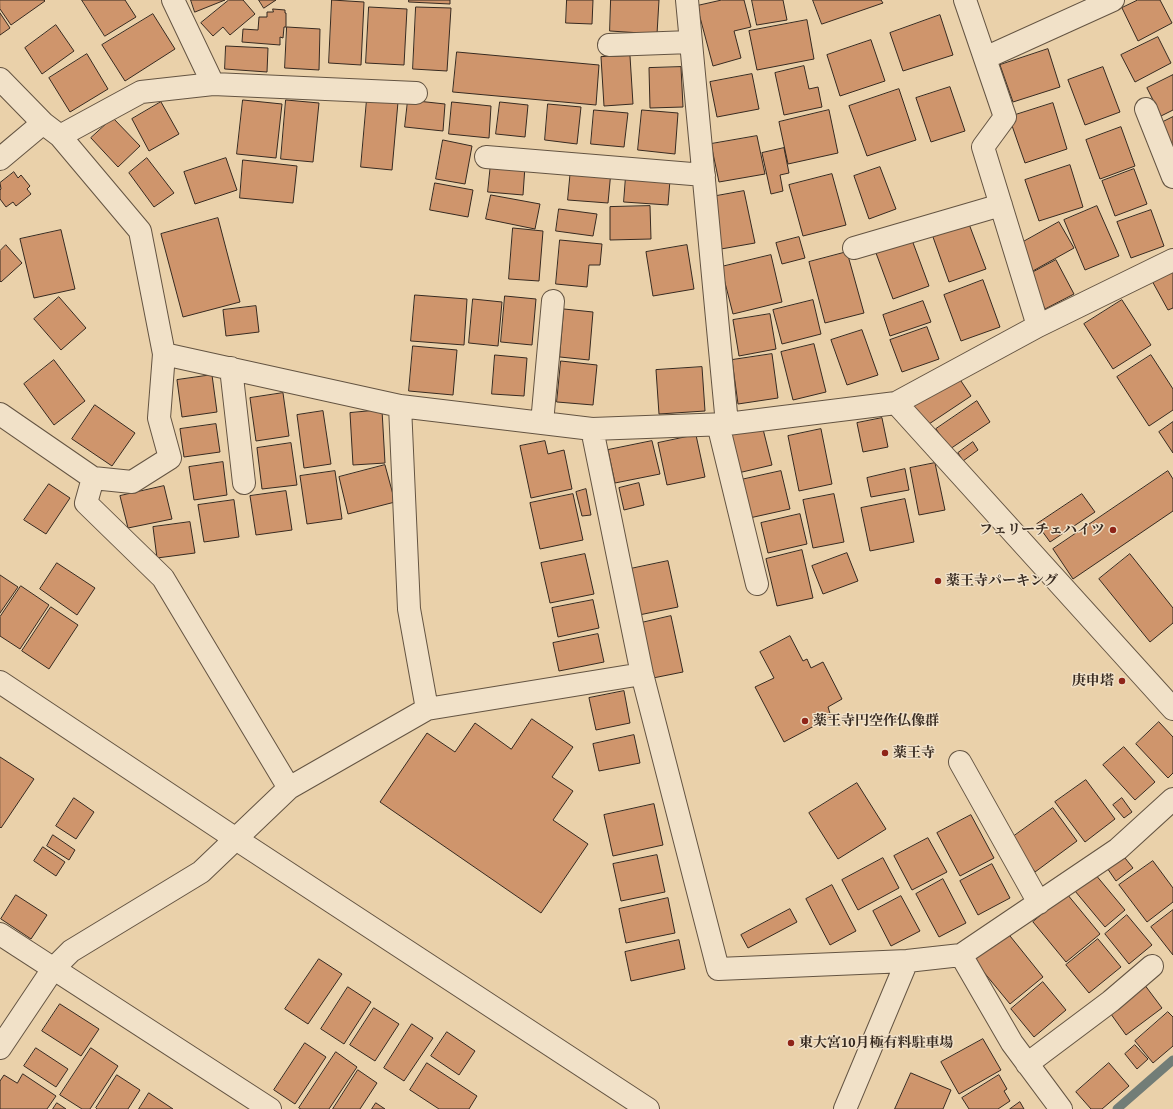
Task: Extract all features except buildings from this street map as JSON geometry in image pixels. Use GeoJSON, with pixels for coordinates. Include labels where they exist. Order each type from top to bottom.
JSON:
{"type":"FeatureCollection","features":[{"type":"Feature","properties":{"kind":"street"},"geometry":{"type":"LineString","coordinates":[[173,0],[213,84]]}},
{"type":"Feature","properties":{"kind":"street"},"geometry":{"type":"LineString","coordinates":[[687,0],[704,175],[723,424],[757,584]]}},
{"type":"Feature","properties":{"kind":"street"},"geometry":{"type":"LineString","coordinates":[[965,0],[1005,117],[983,147],[1038,326]]}},
{"type":"Feature","properties":{"kind":"street"},"geometry":{"type":"LineString","coordinates":[[985,58],[1113,0]]}},
{"type":"Feature","properties":{"kind":"street"},"geometry":{"type":"LineString","coordinates":[[609,45],[692,42]]}},
{"type":"Feature","properties":{"kind":"street"},"geometry":{"type":"LineString","coordinates":[[0,79],[52,129],[140,231],[164,354],[159,418],[170,458],[132,482],[93,478],[0,414]]}},
{"type":"Feature","properties":{"kind":"street"},"geometry":{"type":"LineString","coordinates":[[0,160],[52,129],[141,92],[213,84],[416,93]]}},
{"type":"Feature","properties":{"kind":"street"},"geometry":{"type":"LineString","coordinates":[[1146,109],[1173,177]]}},
{"type":"Feature","properties":{"kind":"street"},"geometry":{"type":"LineString","coordinates":[[486,157],[704,175]]}},
{"type":"Feature","properties":{"kind":"street"},"geometry":{"type":"LineString","coordinates":[[854,248],[1001,205]]}},
{"type":"Feature","properties":{"kind":"street"},"geometry":{"type":"LineString","coordinates":[[164,354],[400,406],[592,429],[723,424],[896,403],[1038,326],[1173,260]]}},
{"type":"Feature","properties":{"kind":"street"},"geometry":{"type":"LineString","coordinates":[[542,423],[553,300]]}},
{"type":"Feature","properties":{"kind":"street"},"geometry":{"type":"LineString","coordinates":[[231,368],[244,483]]}},
{"type":"Feature","properties":{"kind":"street"},"geometry":{"type":"LineString","coordinates":[[896,403],[1173,709]]}},
{"type":"Feature","properties":{"kind":"street"},"geometry":{"type":"LineString","coordinates":[[400,406],[409,609],[427,709]]}},
{"type":"Feature","properties":{"kind":"street"},"geometry":{"type":"LineString","coordinates":[[592,429],[642,674],[718,969],[907,961],[961,955],[1118,849],[1173,799]]}},
{"type":"Feature","properties":{"kind":"street"},"geometry":{"type":"LineString","coordinates":[[93,478],[86,503],[163,578],[290,788]]}},
{"type":"Feature","properties":{"kind":"street"},"geometry":{"type":"LineString","coordinates":[[0,1048],[52,969],[71,951],[201,872],[290,788],[427,709],[642,674]]}},
{"type":"Feature","properties":{"kind":"street"},"geometry":{"type":"LineString","coordinates":[[0,682],[236,839],[648,1109]]}},
{"type":"Feature","properties":{"kind":"street"},"geometry":{"type":"LineString","coordinates":[[960,762],[1038,902]]}},
{"type":"Feature","properties":{"kind":"street"},"geometry":{"type":"LineString","coordinates":[[0,934],[270,1109]]}},
{"type":"Feature","properties":{"kind":"street"},"geometry":{"type":"LineString","coordinates":[[961,955],[1012,1043],[1060,1109]]}},
{"type":"Feature","properties":{"kind":"street"},"geometry":{"type":"LineString","coordinates":[[845,1109],[907,961]]}},
{"type":"Feature","properties":{"kind":"street"},"geometry":{"type":"LineString","coordinates":[[1027,1064],[1111,1001],[1152,966]]}},
{"type":"Feature","properties":{"kind":"waterway"},"geometry":{"type":"LineString","coordinates":[[1117,1109],[1173,1060]]}},
{"type":"Feature","properties":{"kind":"place","name":"フェリーチェハイツ"},"geometry":{"type":"Point","coordinates":[1113,530]}},
{"type":"Feature","properties":{"kind":"place","name":"薬王寺パーキング"},"geometry":{"type":"Point","coordinates":[938,581]}},
{"type":"Feature","properties":{"kind":"place","name":"庚申塔"},"geometry":{"type":"Point","coordinates":[1122,681]}},
{"type":"Feature","properties":{"kind":"place","name":"薬王寺円空作仏像群"},"geometry":{"type":"Point","coordinates":[805,721]}},
{"type":"Feature","properties":{"kind":"place","name":"薬王寺"},"geometry":{"type":"Point","coordinates":[885,753]}},
{"type":"Feature","properties":{"kind":"place","name":"東大宮10月極有料駐車場"},"geometry":{"type":"Point","coordinates":[791,1043]}}]}
